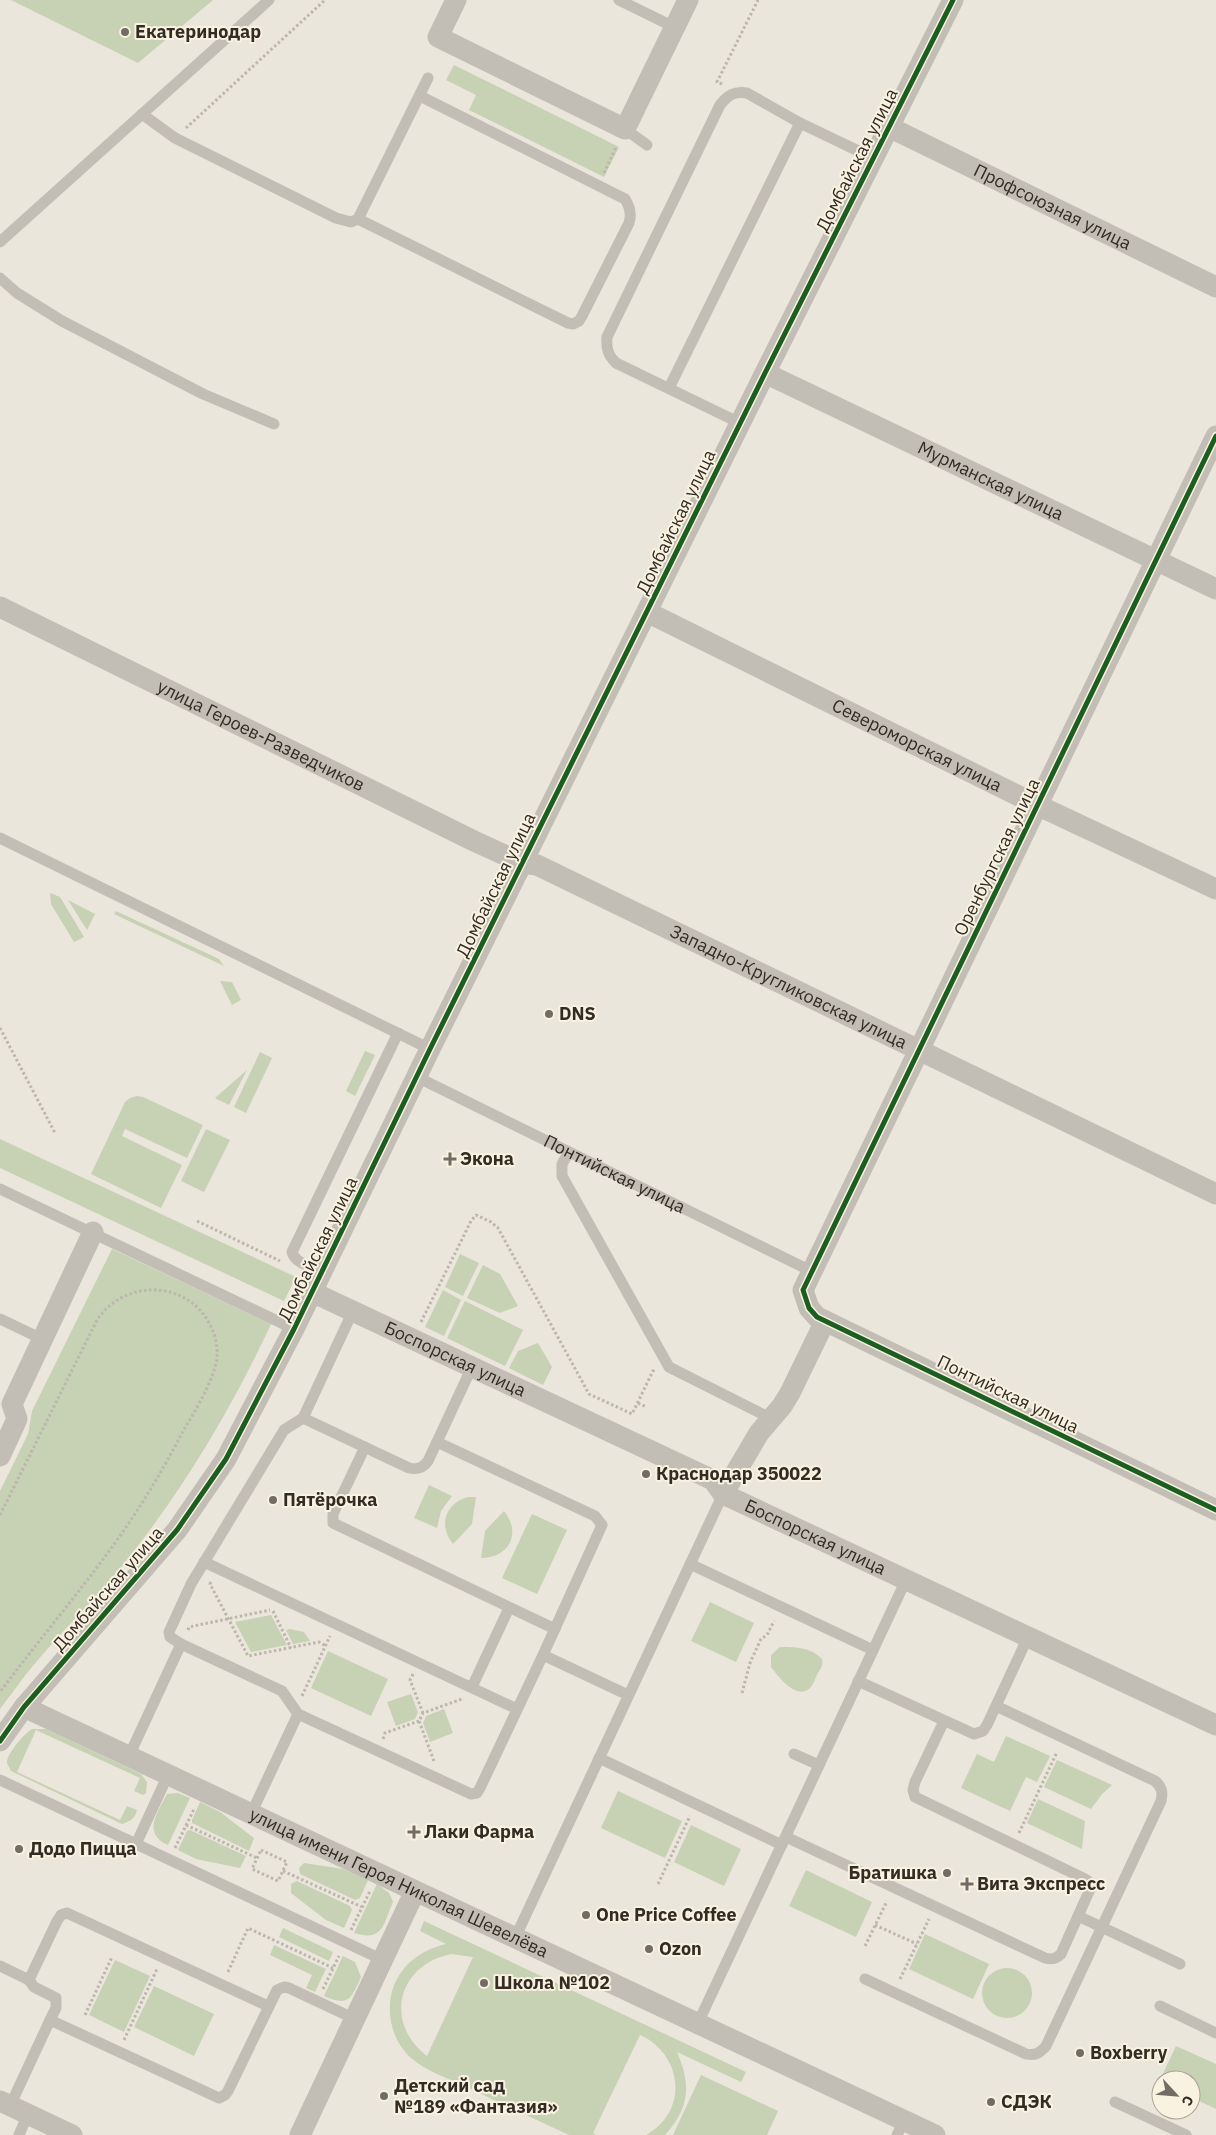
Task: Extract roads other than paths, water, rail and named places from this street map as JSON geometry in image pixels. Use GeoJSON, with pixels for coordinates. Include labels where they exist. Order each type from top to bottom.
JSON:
{"type":"FeatureCollection","features":[{"type":"Feature","properties":{"kind":"street"},"geometry":{"type":"LineString","coordinates":[[456,0],[438,37],[621,137],[688,0]]}},
{"type":"Feature","properties":{"kind":"street","name":"Домбайская улица"},"geometry":{"type":"LineString","coordinates":[[0,1741],[24,1707],[177,1530],[226,1459],[294,1329],[416,1077],[740,423],[953,0]]}},
{"type":"Feature","properties":{"kind":"street","name":"Профсоюзная улица"},"geometry":{"type":"LineString","coordinates":[[889,127],[1216,288]]}},
{"type":"Feature","properties":{"kind":"street","name":"Мурманская улица"},"geometry":{"type":"LineString","coordinates":[[765,373],[1216,589]]}},
{"type":"Feature","properties":{"kind":"street","name":"Оренбургская улица"},"geometry":{"type":"LineString","coordinates":[[803,1290],[1216,436]]}},
{"type":"Feature","properties":{"kind":"street","name":"улица Героев-Разведчиков"},"geometry":{"type":"LineString","coordinates":[[0,607],[522,864]]}},
{"type":"Feature","properties":{"kind":"street","name":"Североморская улица"},"geometry":{"type":"LineString","coordinates":[[647,612],[1037,805],[1216,889]]}},
{"type":"Feature","properties":{"kind":"street","name":"Западно-Кругликовская улица"},"geometry":{"type":"LineString","coordinates":[[522,864],[537,864],[1216,1194]]}},
{"type":"Feature","properties":{"kind":"street"},"geometry":{"type":"LineString","coordinates":[[0,1456],[17,1420],[6,1402],[42,1339],[93,1232]]}},
{"type":"Feature","properties":{"kind":"street","name":"Понтийская улица"},"geometry":{"type":"LineString","coordinates":[[803,1290],[805,1300],[812,1313],[825,1321],[1216,1510]]}},
{"type":"Feature","properties":{"kind":"street","name":"Боспорская улица"},"geometry":{"type":"LineString","coordinates":[[312,1292],[713,1480],[723,1494],[1216,1725]]}},
{"type":"Feature","properties":{"kind":"street"},"geometry":{"type":"LineString","coordinates":[[723,1494],[759,1433],[772,1419],[790,1393],[825,1321]]}},
{"type":"Feature","properties":{"kind":"street","name":"улица имени Героя Николая Шевелёва"},"geometry":{"type":"LineString","coordinates":[[24,1707],[698,2024],[901,2128],[935,2135]]}},
{"type":"Feature","properties":{"kind":"street"},"geometry":{"type":"LineString","coordinates":[[300,2135],[415,1891]]}},
{"type":"Feature","properties":{"kind":"street"},"geometry":{"type":"LineString","coordinates":[[13,2107],[72,2135]]}},
{"type":"Feature","properties":{"kind":"lane"},"geometry":{"type":"LineString","coordinates":[[0,242],[269,0]]}},
{"type":"Feature","properties":{"kind":"lane"},"geometry":{"type":"LineString","coordinates":[[619,0],[674,27]]}},
{"type":"Feature","properties":{"kind":"lane"},"geometry":{"type":"LineString","coordinates":[[142,114],[176,138],[336,218],[351,222],[358,219],[428,78]]}},
{"type":"Feature","properties":{"kind":"lane"},"geometry":{"type":"LineString","coordinates":[[740,423],[616,363],[609,356],[606,348],[607,337],[720,105],[726,97],[737,92],[747,94],[800,123],[873,158]]}},
{"type":"Feature","properties":{"kind":"lane"},"geometry":{"type":"LineString","coordinates":[[358,219],[573,324],[579,321],[582,316],[631,216],[630,208],[625,199],[420,96]]}},
{"type":"Feature","properties":{"kind":"lane"},"geometry":{"type":"LineString","coordinates":[[669,388],[800,123]]}},
{"type":"Feature","properties":{"kind":"lane"},"geometry":{"type":"LineString","coordinates":[[621,137],[646,145]]}},
{"type":"Feature","properties":{"kind":"lane"},"geometry":{"type":"LineString","coordinates":[[0,278],[17,293],[62,321],[203,394],[274,424]]}},
{"type":"Feature","properties":{"kind":"lane"},"geometry":{"type":"LineString","coordinates":[[0,838],[430,1049]]}},
{"type":"Feature","properties":{"kind":"lane"},"geometry":{"type":"LineString","coordinates":[[322,1272],[293,1258],[292,1252],[398,1033]]}},
{"type":"Feature","properties":{"kind":"lane","name":"Понтийская улица"},"geometry":{"type":"LineString","coordinates":[[416,1077],[811,1271]]}},
{"type":"Feature","properties":{"kind":"lane"},"geometry":{"type":"LineString","coordinates":[[569,1152],[562,1164],[562,1176],[669,1367],[772,1419]]}},
{"type":"Feature","properties":{"kind":"lane"},"geometry":{"type":"LineString","coordinates":[[0,1189],[294,1329]]}},
{"type":"Feature","properties":{"kind":"lane"},"geometry":{"type":"LineString","coordinates":[[353,1311],[303,1418],[284,1430],[191,1584],[169,1632],[170,1637],[181,1644],[282,1691],[297,1712],[466,1793],[477,1793],[600,1533],[602,1525],[599,1519],[437,1442]]}},
{"type":"Feature","properties":{"kind":"lane"},"geometry":{"type":"LineString","coordinates":[[0,1319],[42,1339]]}},
{"type":"Feature","properties":{"kind":"lane"},"geometry":{"type":"LineString","coordinates":[[303,1418],[415,1469],[424,1467],[472,1367]]}},
{"type":"Feature","properties":{"kind":"lane"},"geometry":{"type":"LineString","coordinates":[[365,1447],[333,1514],[333,1524],[555,1629]]}},
{"type":"Feature","properties":{"kind":"lane"},"geometry":{"type":"LineString","coordinates":[[515,1938],[723,1494]]}},
{"type":"Feature","properties":{"kind":"lane"},"geometry":{"type":"LineString","coordinates":[[204,1562],[517,1709]]}},
{"type":"Feature","properties":{"kind":"lane"},"geometry":{"type":"LineString","coordinates":[[690,1564],[873,1650]]}},
{"type":"Feature","properties":{"kind":"lane"},"geometry":{"type":"LineString","coordinates":[[698,2024],[906,1580]]}},
{"type":"Feature","properties":{"kind":"lane"},"geometry":{"type":"LineString","coordinates":[[472,1688],[509,1608]]}},
{"type":"Feature","properties":{"kind":"lane"},"geometry":{"type":"LineString","coordinates":[[858,1681],[974,1734],[983,1731],[1028,1637]]}},
{"type":"Feature","properties":{"kind":"lane"},"geometry":{"type":"LineString","coordinates":[[129,1756],[181,1644]]}},
{"type":"Feature","properties":{"kind":"lane"},"geometry":{"type":"LineString","coordinates":[[543,1655],[628,1695]]}},
{"type":"Feature","properties":{"kind":"lane"},"geometry":{"type":"LineString","coordinates":[[865,1979],[1032,2056],[1041,2052],[1046,2046],[1161,1801],[1163,1793],[1155,1781],[996,1706]]}},
{"type":"Feature","properties":{"kind":"lane"},"geometry":{"type":"LineString","coordinates":[[251,1814],[297,1712]]}},
{"type":"Feature","properties":{"kind":"lane"},"geometry":{"type":"LineString","coordinates":[[599,1758],[695,1804],[784,1841],[1045,1958],[1051,1960],[1057,1958],[1061,1954],[1091,1887],[1088,1881],[915,1797],[913,1790],[916,1782],[944,1721]]}},
{"type":"Feature","properties":{"kind":"lane"},"geometry":{"type":"LineString","coordinates":[[794,1754],[819,1765]]}},
{"type":"Feature","properties":{"kind":"lane"},"geometry":{"type":"LineString","coordinates":[[136,1844],[168,1775]]}},
{"type":"Feature","properties":{"kind":"lane"},"geometry":{"type":"LineString","coordinates":[[0,1780],[383,1960]]}},
{"type":"Feature","properties":{"kind":"lane"},"geometry":{"type":"LineString","coordinates":[[29,1980],[57,1921],[61,1915],[67,1913],[268,2006]]}},
{"type":"Feature","properties":{"kind":"lane"},"geometry":{"type":"LineString","coordinates":[[1078,1916],[1180,1964]]}},
{"type":"Feature","properties":{"kind":"lane"},"geometry":{"type":"LineString","coordinates":[[0,1966],[29,1980],[34,1987],[56,1998],[56,2008],[13,2107],[19,2135]]}},
{"type":"Feature","properties":{"kind":"lane"},"geometry":{"type":"LineString","coordinates":[[50,2020],[219,2098],[228,2091],[277,1990],[284,1987],[355,2019]]}},
{"type":"Feature","properties":{"kind":"lane"},"geometry":{"type":"LineString","coordinates":[[1160,2006],[1216,2033]]}},
{"type":"Feature","properties":{"kind":"lane"},"geometry":{"type":"LineString","coordinates":[[1115,2102],[1186,2135]]}},
{"type":"Feature","properties":{"kind":"place","name":"Екатеринодар"},"geometry":{"type":"Point","coordinates":[125,32]}},
{"type":"Feature","properties":{"kind":"place","name":"DNS"},"geometry":{"type":"Point","coordinates":[549,1014]}},
{"type":"Feature","properties":{"kind":"place","name":"Экона"},"geometry":{"type":"Point","coordinates":[450,1159]}},
{"type":"Feature","properties":{"kind":"place","name":"Краснодар 350022"},"geometry":{"type":"Point","coordinates":[646,1474]}},
{"type":"Feature","properties":{"kind":"place","name":"Пятёрочка"},"geometry":{"type":"Point","coordinates":[273,1500]}},
{"type":"Feature","properties":{"kind":"place","name":"Лаки Фарма"},"geometry":{"type":"Point","coordinates":[414,1832]}},
{"type":"Feature","properties":{"kind":"place","name":"Додо Пицца"},"geometry":{"type":"Point","coordinates":[19,1849]}},
{"type":"Feature","properties":{"kind":"place","name":"Братишка"},"geometry":{"type":"Point","coordinates":[947,1873]}},
{"type":"Feature","properties":{"kind":"place","name":"Вита Экспресс"},"geometry":{"type":"Point","coordinates":[967,1884]}},
{"type":"Feature","properties":{"kind":"place","name":"One Price Coffee"},"geometry":{"type":"Point","coordinates":[586,1915]}},
{"type":"Feature","properties":{"kind":"place","name":"Ozon"},"geometry":{"type":"Point","coordinates":[649,1949]}},
{"type":"Feature","properties":{"kind":"place","name":"Школа №102"},"geometry":{"type":"Point","coordinates":[484,1983]}},
{"type":"Feature","properties":{"kind":"place","name":"Boxberry"},"geometry":{"type":"Point","coordinates":[1080,2053]}},
{"type":"Feature","properties":{"kind":"place","name":"Детский сад №189 «Фантазия»"},"geometry":{"type":"Point","coordinates":[384,2096]}},
{"type":"Feature","properties":{"kind":"place","name":"СДЭК"},"geometry":{"type":"Point","coordinates":[991,2102]}}]}
